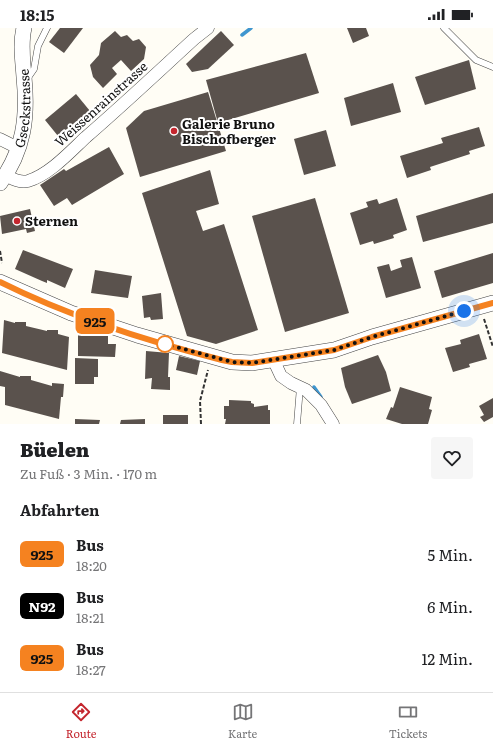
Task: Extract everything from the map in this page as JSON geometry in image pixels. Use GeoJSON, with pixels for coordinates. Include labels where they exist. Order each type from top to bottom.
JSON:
{"type":"FeatureCollection","features":[{"type":"Feature","properties":{"kind":"street","name":"Gseckstrasse"},"geometry":{"type":"LineString","coordinates":[[3,179],[23,136],[26,111],[22,52],[24,28]]}},
{"type":"Feature","properties":{"kind":"street","name":"Weissenrainstrasse"},"geometry":{"type":"LineString","coordinates":[[3,179],[23,182],[34,179],[47,171],[208,28]]}},
{"type":"Feature","properties":{"kind":"street"},"geometry":{"type":"LineString","coordinates":[[0,140],[18,148]]}},
{"type":"Feature","properties":{"kind":"street"},"geometry":{"type":"LineString","coordinates":[[0,282],[71,313],[137,336],[232,362],[252,363],[274,361],[334,350],[372,337],[486,305]]}},
{"type":"Feature","properties":{"kind":"street"},"geometry":{"type":"LineString","coordinates":[[274,361],[281,376],[306,390],[321,405],[333,424]]}},
{"type":"Feature","properties":{"kind":"lane"},"geometry":{"type":"LineString","coordinates":[[25,84],[34,69],[38,46],[47,28]]}},
{"type":"Feature","properties":{"kind":"lane"},"geometry":{"type":"LineString","coordinates":[[444,28],[476,60],[493,67]]}},
{"type":"Feature","properties":{"kind":"lane"},"geometry":{"type":"LineString","coordinates":[[297,424],[300,387]]}},
{"type":"Feature","properties":{"kind":"path"},"geometry":{"type":"LineString","coordinates":[[0,251],[2,263]]}},
{"type":"Feature","properties":{"kind":"path"},"geometry":{"type":"LineString","coordinates":[[486,305],[493,347]]}},
{"type":"Feature","properties":{"kind":"path"},"geometry":{"type":"LineString","coordinates":[[201,424],[200,401],[212,357]]}},
{"type":"Feature","properties":{"kind":"building"},"geometry":{"type":"Polygon","coordinates":[[[60,28],[83,28],[64,53],[49,42],[60,28]]]}},
{"type":"Feature","properties":{"kind":"building"},"geometry":{"type":"Polygon","coordinates":[[[347,28],[366,28],[369,36],[353,43],[347,28]]]}},
{"type":"Feature","properties":{"kind":"building"},"geometry":{"type":"Polygon","coordinates":[[[115,31],[121,37],[127,35],[133,41],[139,39],[146,47],[144,59],[131,71],[121,60],[112,68],[117,74],[103,88],[93,77],[90,65],[99,55],[101,43],[115,31]]]}},
{"type":"Feature","properties":{"kind":"building"},"geometry":{"type":"Polygon","coordinates":[[[221,31],[234,45],[208,69],[192,72],[186,64],[221,31]]]}},
{"type":"Feature","properties":{"kind":"building"},"geometry":{"type":"Polygon","coordinates":[[[306,53],[319,93],[218,123],[206,80],[306,53]]]}},
{"type":"Feature","properties":{"kind":"building"},"geometry":{"type":"Polygon","coordinates":[[[469,60],[476,89],[425,105],[415,77],[469,60]]]}},
{"type":"Feature","properties":{"kind":"building"},"geometry":{"type":"Polygon","coordinates":[[[393,83],[401,112],[351,126],[344,98],[393,83]]]}},
{"type":"Feature","properties":{"kind":"building"},"geometry":{"type":"Polygon","coordinates":[[[208,92],[226,151],[140,177],[126,128],[144,111],[208,92]]]}},
{"type":"Feature","properties":{"kind":"building"},"geometry":{"type":"Polygon","coordinates":[[[76,94],[90,111],[58,136],[45,120],[76,94]]]}},
{"type":"Feature","properties":{"kind":"building"},"geometry":{"type":"Polygon","coordinates":[[[479,127],[485,146],[469,151],[470,154],[430,167],[431,170],[407,178],[400,156],[443,143],[441,138],[479,127]]]}},
{"type":"Feature","properties":{"kind":"building"},"geometry":{"type":"Polygon","coordinates":[[[326,130],[336,166],[304,175],[294,139],[326,130]]]}},
{"type":"Feature","properties":{"kind":"building"},"geometry":{"type":"Polygon","coordinates":[[[109,147],[124,174],[72,205],[67,198],[54,206],[40,185],[64,169],[66,171],[109,147]]]}},
{"type":"Feature","properties":{"kind":"building"},"geometry":{"type":"Polygon","coordinates":[[[210,170],[219,204],[196,211],[203,231],[224,224],[258,330],[216,344],[187,336],[142,193],[210,170]]]}},
{"type":"Feature","properties":{"kind":"building"},"geometry":{"type":"Polygon","coordinates":[[[493,193],[493,223],[423,242],[416,216],[493,193]]]}},
{"type":"Feature","properties":{"kind":"building"},"geometry":{"type":"Polygon","coordinates":[[[315,198],[349,313],[285,332],[252,216],[315,198]]]}},
{"type":"Feature","properties":{"kind":"building"},"geometry":{"type":"Polygon","coordinates":[[[397,198],[407,230],[393,235],[394,238],[374,244],[373,241],[360,245],[350,213],[368,207],[366,202],[377,199],[379,204],[397,198]]]}},
{"type":"Feature","properties":{"kind":"building","name":"Sternen"},"geometry":{"type":"Polygon","coordinates":[[[30,209],[35,231],[27,233],[26,229],[2,234],[0,216],[30,209]]]}},
{"type":"Feature","properties":{"kind":"building"},"geometry":{"type":"Polygon","coordinates":[[[23,250],[73,269],[65,288],[47,280],[47,283],[15,269],[23,250]]]}},
{"type":"Feature","properties":{"kind":"building"},"geometry":{"type":"Polygon","coordinates":[[[493,253],[493,283],[442,298],[434,271],[493,253]]]}},
{"type":"Feature","properties":{"kind":"building"},"geometry":{"type":"Polygon","coordinates":[[[412,257],[421,288],[386,298],[377,267],[389,264],[391,271],[402,267],[400,260],[412,257]]]}},
{"type":"Feature","properties":{"kind":"building"},"geometry":{"type":"Polygon","coordinates":[[[95,270],[132,276],[128,298],[91,293],[95,270]]]}},
{"type":"Feature","properties":{"kind":"building"},"geometry":{"type":"Polygon","coordinates":[[[161,293],[163,319],[151,320],[150,317],[144,318],[142,296],[161,293]]]}},
{"type":"Feature","properties":{"kind":"building"},"geometry":{"type":"Polygon","coordinates":[[[4,320],[15,323],[26,322],[26,326],[47,331],[58,330],[58,334],[69,337],[67,370],[2,353],[4,320]]]}},
{"type":"Feature","properties":{"kind":"building"},"geometry":{"type":"Polygon","coordinates":[[[78,332],[108,334],[108,344],[116,344],[115,357],[78,356],[78,332]]]}},
{"type":"Feature","properties":{"kind":"building"},"geometry":{"type":"Polygon","coordinates":[[[479,334],[487,359],[469,364],[470,367],[453,372],[445,348],[461,344],[460,340],[479,334]]]}},
{"type":"Feature","properties":{"kind":"building"},"geometry":{"type":"Polygon","coordinates":[[[146,351],[169,353],[168,377],[170,377],[170,390],[151,389],[152,378],[145,379],[146,351]]]}},
{"type":"Feature","properties":{"kind":"building"},"geometry":{"type":"Polygon","coordinates":[[[378,355],[386,372],[391,391],[352,404],[345,387],[341,368],[378,355]]]}},
{"type":"Feature","properties":{"kind":"building"},"geometry":{"type":"Polygon","coordinates":[[[179,356],[200,361],[197,375],[176,370],[179,356]]]}},
{"type":"Feature","properties":{"kind":"building"},"geometry":{"type":"Polygon","coordinates":[[[75,358],[98,359],[98,377],[94,377],[94,384],[75,384],[75,358]]]}},
{"type":"Feature","properties":{"kind":"building"},"geometry":{"type":"Polygon","coordinates":[[[0,371],[20,377],[31,376],[31,380],[52,386],[52,383],[64,384],[59,419],[5,405],[5,387],[0,386],[0,371]]]}},
{"type":"Feature","properties":{"kind":"building"},"geometry":{"type":"Polygon","coordinates":[[[400,387],[432,397],[429,409],[432,410],[428,424],[402,424],[386,419],[391,407],[393,408],[400,387]]]}},
{"type":"Feature","properties":{"kind":"building"},"geometry":{"type":"Polygon","coordinates":[[[493,398],[493,417],[484,422],[480,417],[484,415],[479,406],[493,398]]]}},
{"type":"Feature","properties":{"kind":"building"},"geometry":{"type":"Polygon","coordinates":[[[229,400],[251,401],[251,403],[254,404],[254,407],[268,405],[268,410],[270,410],[270,424],[225,424],[226,419],[224,419],[224,406],[229,406],[229,400]]]}},
{"type":"Feature","properties":{"kind":"building"},"geometry":{"type":"Polygon","coordinates":[[[163,415],[188,415],[188,424],[163,424],[163,415]]]}},
{"type":"Feature","properties":{"kind":"building"},"geometry":{"type":"Polygon","coordinates":[[[75,419],[100,420],[99,424],[75,424],[75,419]]]}},
{"type":"Feature","properties":{"kind":"building"},"geometry":{"type":"Polygon","coordinates":[[[145,419],[145,424],[120,424],[121,420],[145,419]]]}},
{"type":"Feature","properties":{"kind":"waterway"},"geometry":{"type":"LineString","coordinates":[[242,35],[251,28]]}},
{"type":"Feature","properties":{"kind":"waterway"},"geometry":{"type":"LineString","coordinates":[[314,387],[321,397]]}},
{"type":"Feature","properties":{"kind":"bus line","name":"925"},"geometry":{"type":"LineString","coordinates":[[0,282],[71,313],[137,336],[222,360],[252,363],[274,361],[334,350],[372,337],[493,303]]}},
{"type":"Feature","properties":{"kind":"place","name":"Galerie Bruno Bischofberger"},"geometry":{"type":"Point","coordinates":[174,131]}},
{"type":"Feature","properties":{"kind":"place","name":"Sternen"},"geometry":{"type":"Point","coordinates":[17,221]}},
{"type":"Feature","properties":{"kind":"route"},"geometry":{"type":"LineString","coordinates":[[165,344],[232,362],[252,363],[274,361],[334,350],[372,337],[464,311]]}}]}
